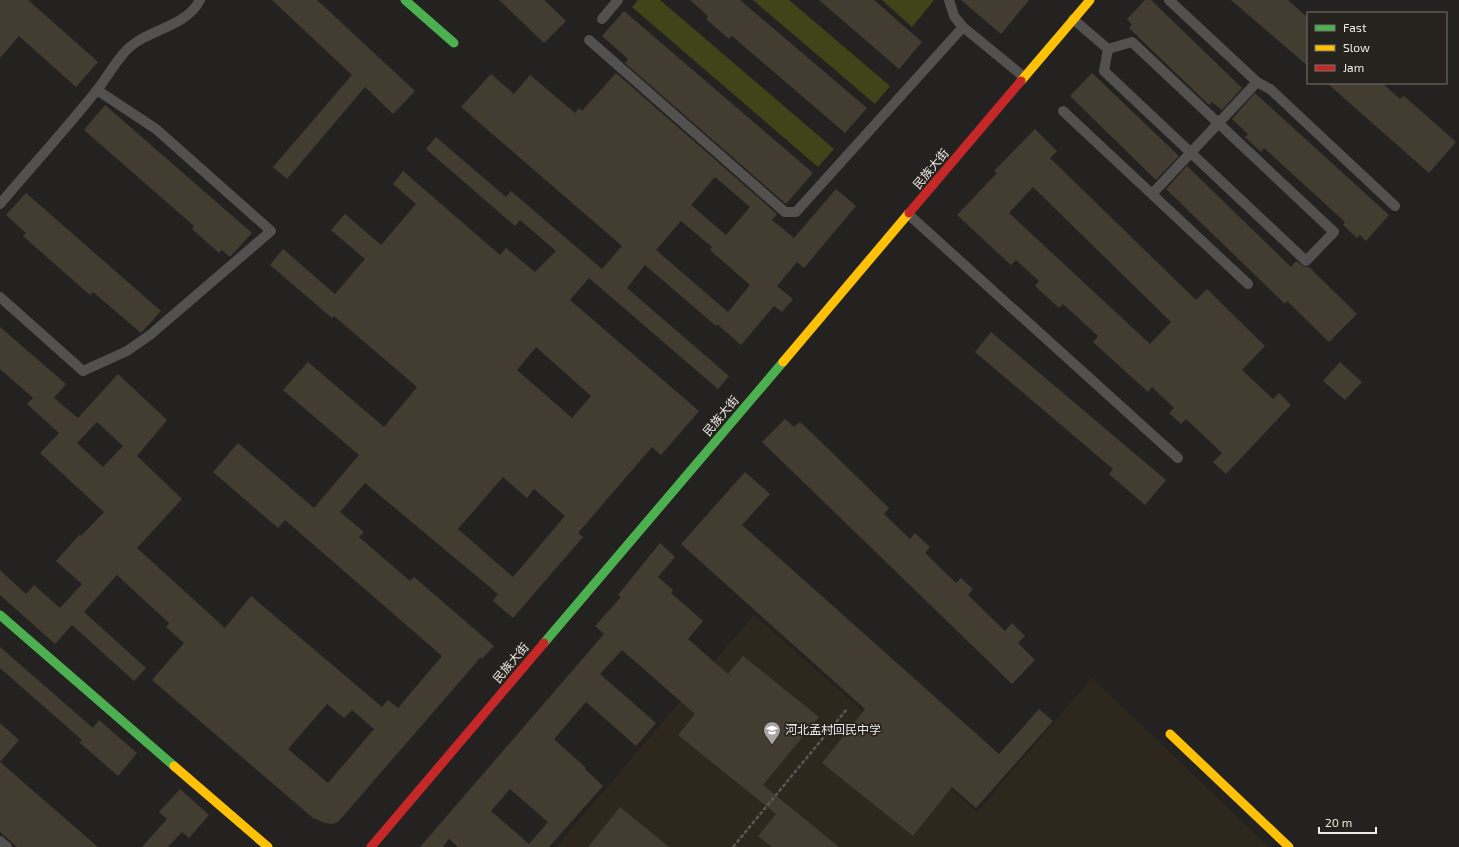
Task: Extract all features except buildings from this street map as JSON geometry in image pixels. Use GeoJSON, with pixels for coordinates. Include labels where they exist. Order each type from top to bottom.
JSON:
{"type":"FeatureCollection","features":[{"type":"Feature","properties":{"kind":"main road"},"geometry":{"type":"LineString","coordinates":[[405,0],[454,43]]}},
{"type":"Feature","properties":{"kind":"main road","name":"民族大街"},"geometry":{"type":"LineString","coordinates":[[371,847],[1090,0]]}},
{"type":"Feature","properties":{"kind":"main road"},"geometry":{"type":"LineString","coordinates":[[0,615],[268,847]]}},
{"type":"Feature","properties":{"kind":"main road"},"geometry":{"type":"LineString","coordinates":[[1170,734],[1289,847]]}},
{"type":"Feature","properties":{"kind":"lane"},"geometry":{"type":"LineString","coordinates":[[0,204],[98,90],[126,50],[136,42],[192,12],[200,0]]}},
{"type":"Feature","properties":{"kind":"lane"},"geometry":{"type":"LineString","coordinates":[[602,19],[618,0]]}},
{"type":"Feature","properties":{"kind":"lane"},"geometry":{"type":"LineString","coordinates":[[949,0],[954,16],[963,27],[1024,77]]}},
{"type":"Feature","properties":{"kind":"lane"},"geometry":{"type":"LineString","coordinates":[[1169,0],[1257,82],[1270,89],[1395,206]]}},
{"type":"Feature","properties":{"kind":"lane"},"geometry":{"type":"LineString","coordinates":[[1074,19],[1108,48]]}},
{"type":"Feature","properties":{"kind":"lane"},"geometry":{"type":"LineString","coordinates":[[589,40],[785,212],[796,212],[963,27]]}},
{"type":"Feature","properties":{"kind":"lane"},"geometry":{"type":"LineString","coordinates":[[1132,42],[1334,232],[1306,261],[1104,71],[1108,48],[1132,42]]}},
{"type":"Feature","properties":{"kind":"lane"},"geometry":{"type":"LineString","coordinates":[[1152,194],[1257,82]]}},
{"type":"Feature","properties":{"kind":"lane"},"geometry":{"type":"LineString","coordinates":[[0,298],[84,371],[127,351],[150,335],[270,231],[156,129],[98,90]]}},
{"type":"Feature","properties":{"kind":"lane"},"geometry":{"type":"LineString","coordinates":[[1062,111],[1248,284]]}},
{"type":"Feature","properties":{"kind":"lane"},"geometry":{"type":"LineString","coordinates":[[908,214],[1178,458]]}},
{"type":"Feature","properties":{"kind":"lane"},"geometry":{"type":"LineString","coordinates":[[0,841],[7,847]]}},
{"type":"Feature","properties":{"kind":"path"},"geometry":{"type":"LineString","coordinates":[[733,847],[847,709]]}},
{"type":"Feature","properties":{"kind":"shaded area","name":"河北孟村回民中学"},"geometry":{"type":"Polygon","coordinates":[[[754,615],[977,812],[1092,678],[1269,847],[556,847],[754,615]]]}},
{"type":"Feature","properties":{"kind":"green space"},"geometry":{"type":"Polygon","coordinates":[[[638,0],[660,0],[834,149],[818,167],[632,7],[638,0]]]}},
{"type":"Feature","properties":{"kind":"green space"},"geometry":{"type":"Polygon","coordinates":[[[753,0],[789,0],[890,86],[875,104],[753,0]]]}},
{"type":"Feature","properties":{"kind":"green space"},"geometry":{"type":"Polygon","coordinates":[[[882,0],[934,0],[912,27],[882,0]]]}},
{"type":"Feature","properties":{"kind":"traffic: fast"},"geometry":{"type":"LineString","coordinates":[[405,0],[454,43]]}},
{"type":"Feature","properties":{"kind":"traffic: fast"},"geometry":{"type":"LineString","coordinates":[[544,643],[783,362]]}},
{"type":"Feature","properties":{"kind":"traffic: fast"},"geometry":{"type":"LineString","coordinates":[[0,615],[174,766]]}},
{"type":"Feature","properties":{"kind":"traffic: slow"},"geometry":{"type":"LineString","coordinates":[[1021,81],[1090,0]]}},
{"type":"Feature","properties":{"kind":"traffic: slow"},"geometry":{"type":"LineString","coordinates":[[783,362],[909,213]]}},
{"type":"Feature","properties":{"kind":"traffic: slow"},"geometry":{"type":"LineString","coordinates":[[1170,734],[1289,847]]}},
{"type":"Feature","properties":{"kind":"traffic: slow"},"geometry":{"type":"LineString","coordinates":[[174,766],[268,847]]}},
{"type":"Feature","properties":{"kind":"traffic: jam"},"geometry":{"type":"LineString","coordinates":[[909,213],[1021,81]]}},
{"type":"Feature","properties":{"kind":"traffic: jam"},"geometry":{"type":"LineString","coordinates":[[371,847],[544,643]]}},
{"type":"Feature","properties":{"kind":"place","name":"河北孟村回民中学"},"geometry":{"type":"Point","coordinates":[772,745]}}]}
